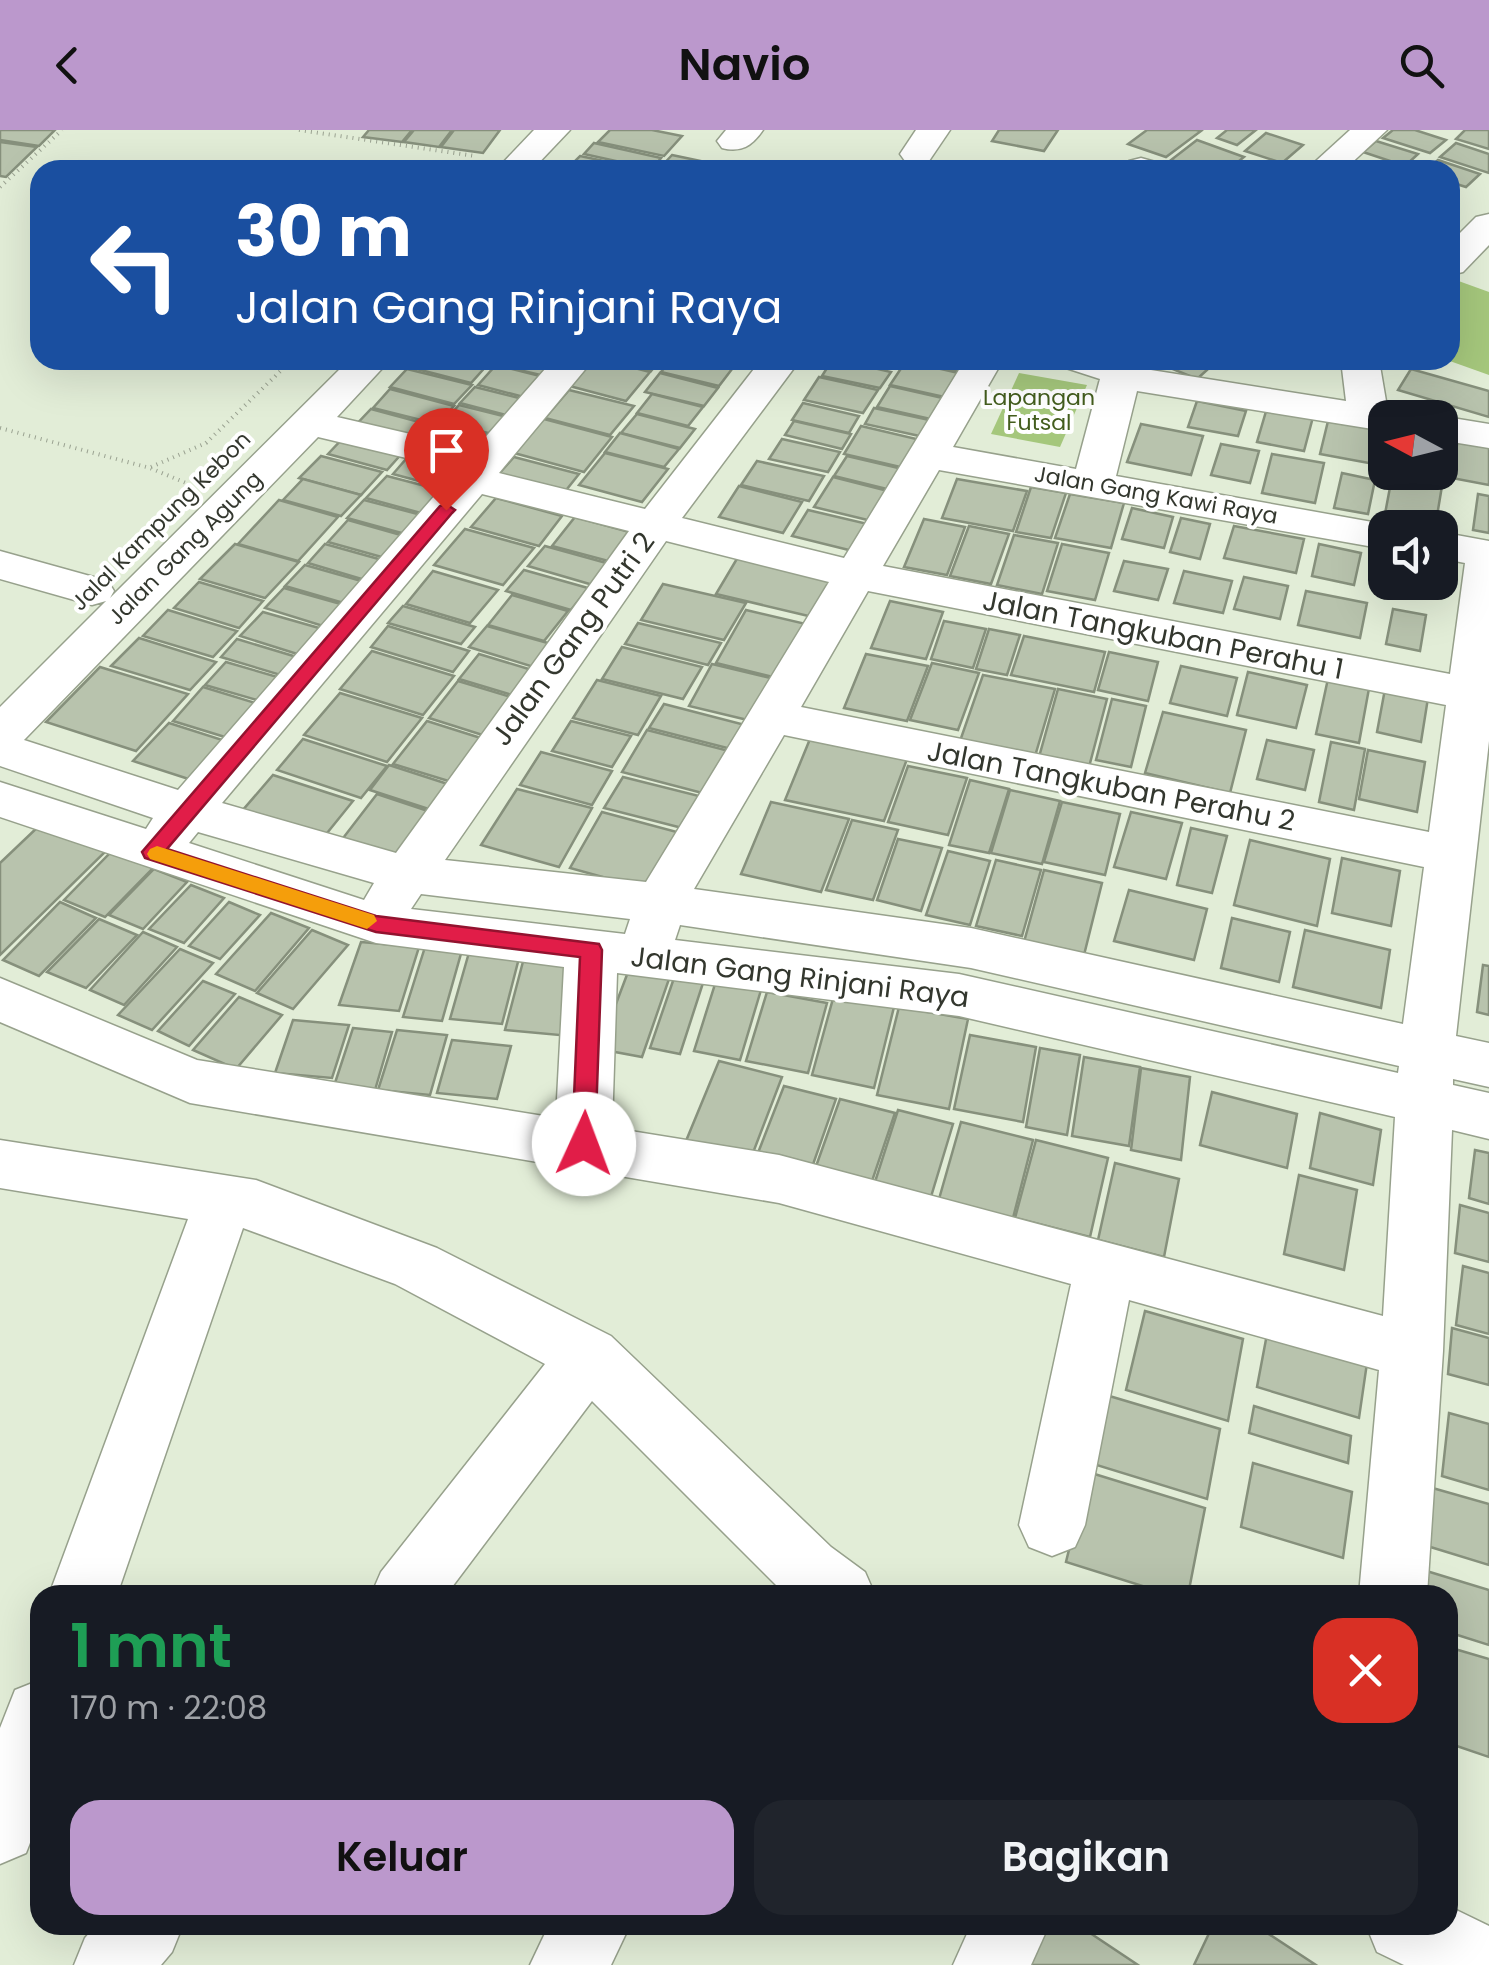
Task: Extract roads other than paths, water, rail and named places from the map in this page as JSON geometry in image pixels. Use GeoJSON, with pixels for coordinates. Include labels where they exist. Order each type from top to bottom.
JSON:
{"type":"FeatureCollection","features":[{"type":"Feature","properties":{"kind":"street"},"geometry":{"type":"LineString","coordinates":[[505,160],[553,130]]}},
{"type":"Feature","properties":{"kind":"street"},"geometry":{"type":"LineString","coordinates":[[1330,160],[1347,137]]}},
{"type":"Feature","properties":{"kind":"street"},"geometry":{"type":"LineString","coordinates":[[1460,270],[1489,225]]}},
{"type":"Feature","properties":{"kind":"street","name":"Jalal Kampung Kebon"},"geometry":{"type":"LineString","coordinates":[[0,683],[313,370]]}},
{"type":"Feature","properties":{"kind":"street","name":"Jalan Gang Agung"},"geometry":{"type":"LineString","coordinates":[[0,735],[361,370]]}},
{"type":"Feature","properties":{"kind":"street"},"geometry":{"type":"LineString","coordinates":[[152,852],[565,370]]}},
{"type":"Feature","properties":{"kind":"street","name":"Jalan Gang Putri 2"},"geometry":{"type":"LineString","coordinates":[[376,924],[405,874],[656,524],[773,370]]}},
{"type":"Feature","properties":{"kind":"street"},"geometry":{"type":"LineString","coordinates":[[646,956],[660,903],[978,370]]}},
{"type":"Feature","properties":{"kind":"street"},"geometry":{"type":"LineString","coordinates":[[1106,370],[1121,376],[1368,417]]}},
{"type":"Feature","properties":{"kind":"street"},"geometry":{"type":"LineString","coordinates":[[1363,370],[1372,400]]}},
{"type":"Feature","properties":{"kind":"street"},"geometry":{"type":"LineString","coordinates":[[1093,484],[1121,376]]}},
{"type":"Feature","properties":{"kind":"street","name":"Jalan Tangkuban Perahu 1"},"geometry":{"type":"LineString","coordinates":[[309,423],[656,524],[856,575],[1471,694]]}},
{"type":"Feature","properties":{"kind":"street"},"geometry":{"type":"LineString","coordinates":[[1458,431],[1489,436]]}},
{"type":"Feature","properties":{"kind":"street","name":"Jalan Gang Kawi Raya"},"geometry":{"type":"LineString","coordinates":[[927,455],[1368,533]]}},
{"type":"Feature","properties":{"kind":"street"},"geometry":{"type":"LineString","coordinates":[[1394,1585],[1412,1351],[1425,1076],[1488,554],[1458,548]]}},
{"type":"Feature","properties":{"kind":"street"},"geometry":{"type":"LineString","coordinates":[[0,565],[92,591]]}},
{"type":"Feature","properties":{"kind":"street","name":"Jalan Tangkuban Perahu 2"},"geometry":{"type":"LineString","coordinates":[[772,717],[1450,854]]}},
{"type":"Feature","properties":{"kind":"street","name":"Jalan Gang Rinjani Raya"},"geometry":{"type":"LineString","coordinates":[[0,748],[187,811],[405,874],[660,903],[1425,1076],[1489,1116]]}},
{"type":"Feature","properties":{"kind":"street","name":"Jalan Gang Rinjani Raya"},"geometry":{"type":"LineString","coordinates":[[0,799],[376,924],[646,956],[965,972]]}},
{"type":"Feature","properties":{"kind":"street"},"geometry":{"type":"LineString","coordinates":[[584,1144],[591,950]]}},
{"type":"Feature","properties":{"kind":"street"},"geometry":{"type":"LineString","coordinates":[[0,999],[190,1081],[243,1093],[584,1144],[779,1179],[1412,1351]]}},
{"type":"Feature","properties":{"kind":"street","name":"Jalan Gang Rinjani Raya"},"geometry":{"type":"LineString","coordinates":[[1425,1076],[1489,1065]]}},
{"type":"Feature","properties":{"kind":"street"},"geometry":{"type":"LineString","coordinates":[[0,1164],[256,1205],[416,1266],[589,1356],[811,1585]]}},
{"type":"Feature","properties":{"kind":"street"},"geometry":{"type":"LineString","coordinates":[[87,1585],[224,1198]]}},
{"type":"Feature","properties":{"kind":"street"},"geometry":{"type":"LineString","coordinates":[[1052,1525],[1105,1267]]}},
{"type":"Feature","properties":{"kind":"street"},"geometry":{"type":"LineString","coordinates":[[413,1585],[589,1356]]}},
{"type":"Feature","properties":{"kind":"street"},"geometry":{"type":"LineString","coordinates":[[0,1827],[30,1742]]}},
{"type":"Feature","properties":{"kind":"street"},"geometry":{"type":"LineString","coordinates":[[112,1965],[137,1935]]}},
{"type":"Feature","properties":{"kind":"street"},"geometry":{"type":"LineString","coordinates":[[568,1965],[586,1935]]}},
{"type":"Feature","properties":{"kind":"street"},"geometry":{"type":"LineString","coordinates":[[991,1965],[1006,1935]]}},
{"type":"Feature","properties":{"kind":"street"},"geometry":{"type":"LineString","coordinates":[[1408,1940],[1486,1965]]}},
{"type":"Feature","properties":{"kind":"park label","name":"Lapangan Futsal"},"geometry":{"type":"Point","coordinates":[1039,410]}}]}
